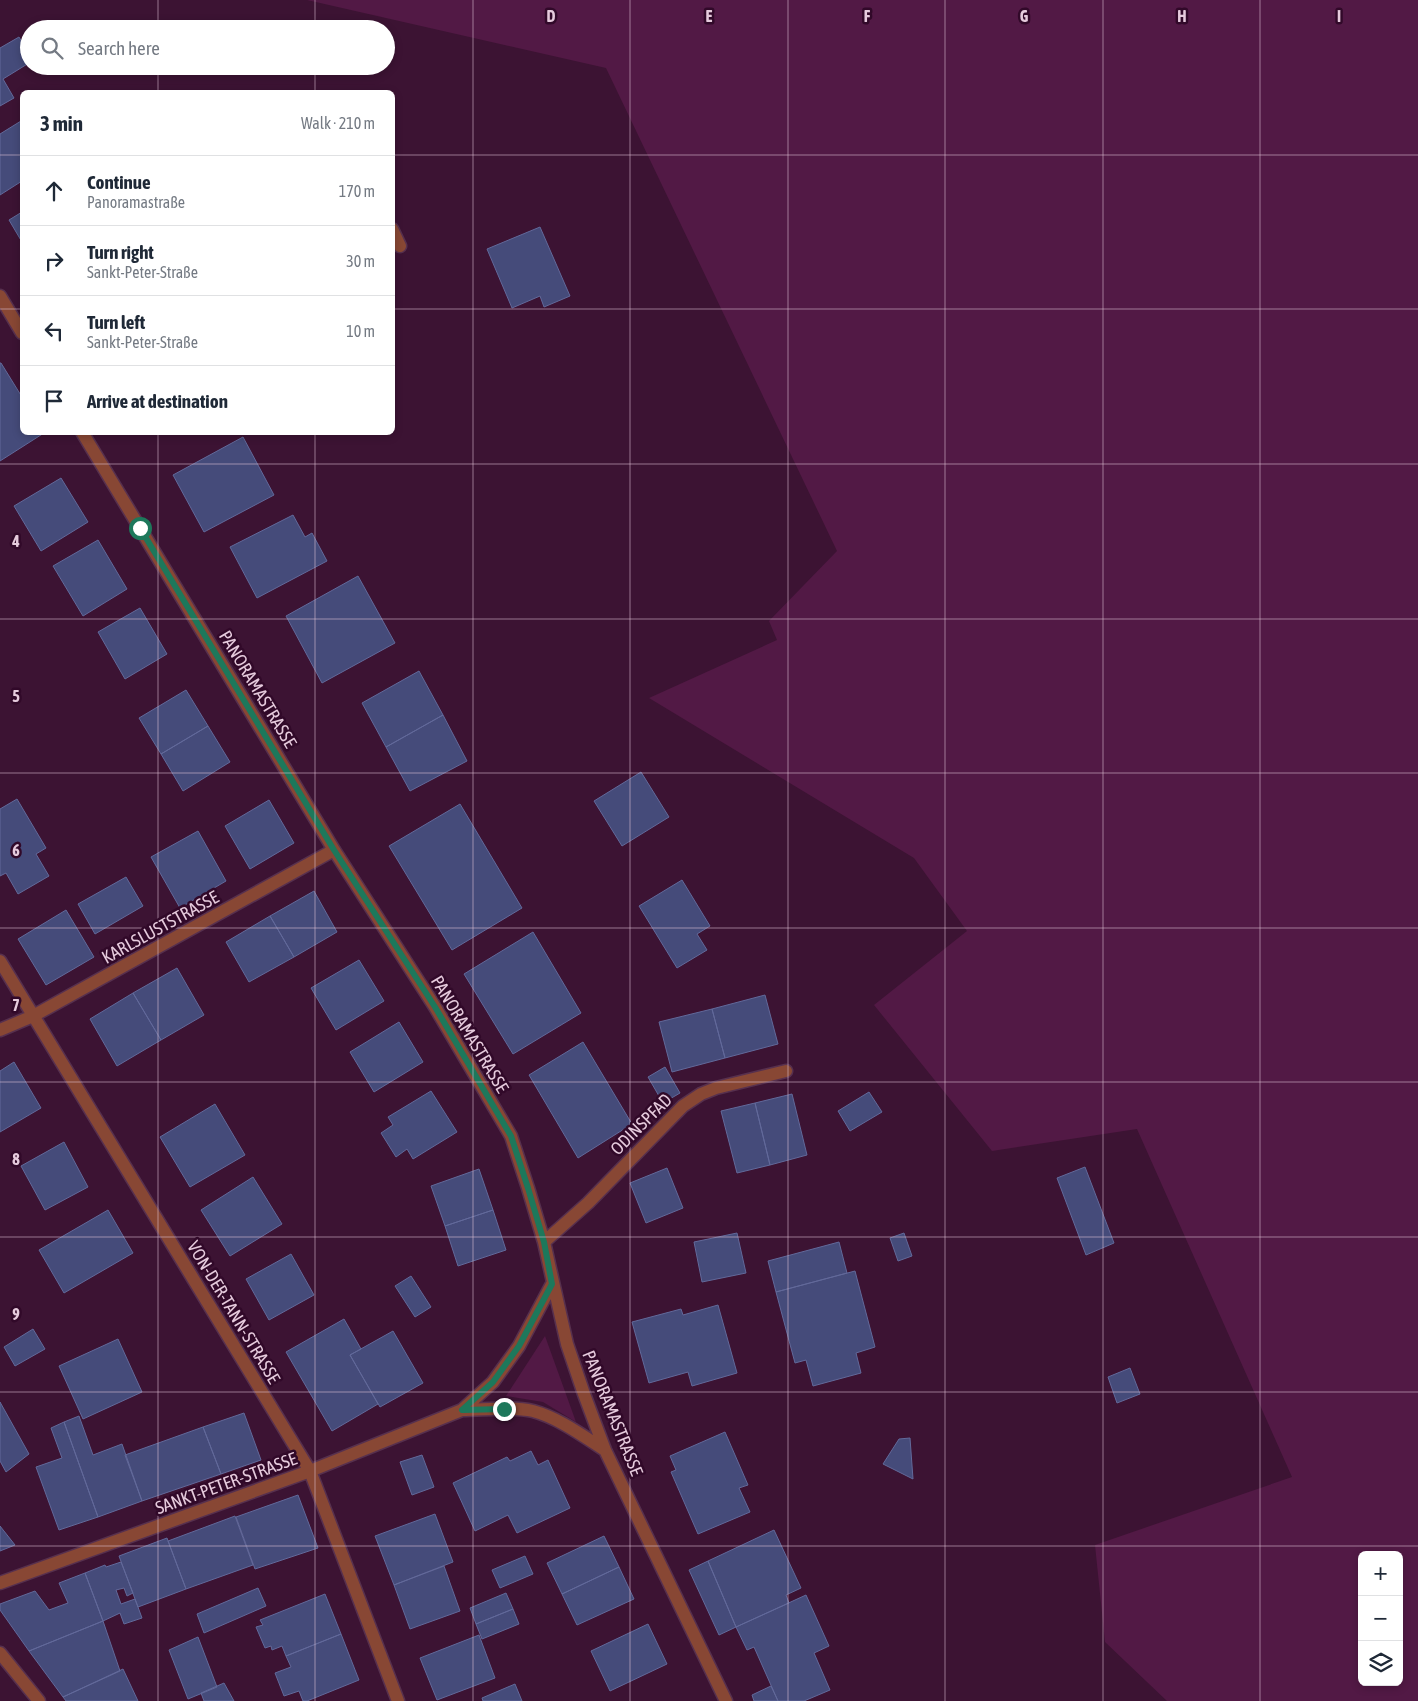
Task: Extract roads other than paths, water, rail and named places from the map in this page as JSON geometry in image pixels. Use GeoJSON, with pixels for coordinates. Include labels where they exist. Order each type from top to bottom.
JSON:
{"type":"FeatureCollection","features":[{"type":"Feature","properties":{"kind":"street"},"geometry":{"type":"LineString","coordinates":[[395,235],[400,246]]}},
{"type":"Feature","properties":{"kind":"street"},"geometry":{"type":"LineString","coordinates":[[0,296],[17,312],[20,325]]}},
{"type":"Feature","properties":{"kind":"street","name":"PANORAMASTRASSE"},"geometry":{"type":"LineString","coordinates":[[84,435],[334,850],[435,1007],[511,1136],[544,1242],[567,1344],[605,1450],[726,1701]]}},
{"type":"Feature","properties":{"kind":"street","name":"KARLSLUSTSTRASSE"},"geometry":{"type":"LineString","coordinates":[[0,1030],[34,1016],[334,850]]}},
{"type":"Feature","properties":{"kind":"street","name":"VON-DER-TANN-STRASSE"},"geometry":{"type":"LineString","coordinates":[[0,960],[310,1471],[398,1701]]}},
{"type":"Feature","properties":{"kind":"street","name":"ODINSPFAD"},"geometry":{"type":"LineString","coordinates":[[544,1242],[588,1203],[683,1106],[701,1094],[716,1088],[786,1070]]}},
{"type":"Feature","properties":{"kind":"street","name":"SANKT-PETER-STRASSE"},"geometry":{"type":"LineString","coordinates":[[0,1583],[310,1471],[462,1410],[493,1382],[519,1346],[552,1284]]}},
{"type":"Feature","properties":{"kind":"street","name":"SANKT-PETER-STRASSE"},"geometry":{"type":"LineString","coordinates":[[462,1410],[504,1409],[532,1411],[563,1424],[605,1450]]}},
{"type":"Feature","properties":{"kind":"street"},"geometry":{"type":"LineString","coordinates":[[0,1653],[39,1701]]}}]}
